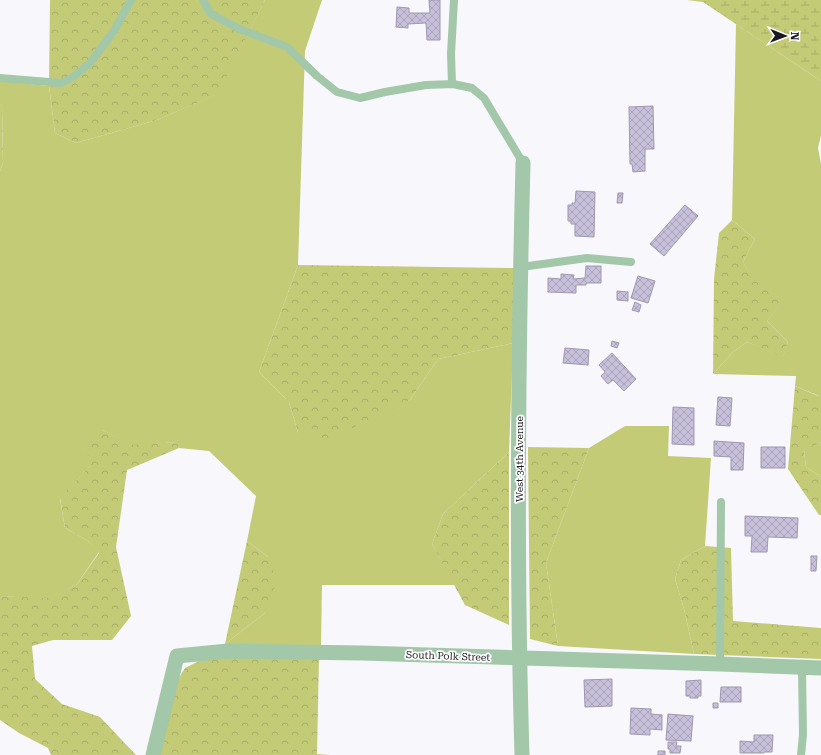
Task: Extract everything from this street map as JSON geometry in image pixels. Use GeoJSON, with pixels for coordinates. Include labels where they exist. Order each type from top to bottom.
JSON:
{"type":"FeatureCollection","features":[{"type":"Feature","properties":{"kind":"street","name":"West 34th Avenue"},"geometry":{"type":"LineString","coordinates":[[522,755],[519,658],[519,416],[520,267],[523,163]]}},
{"type":"Feature","properties":{"kind":"street","name":"South Polk Street"},"geometry":{"type":"LineString","coordinates":[[153,755],[177,656],[228,651],[362,653],[821,668]]}},
{"type":"Feature","properties":{"kind":"lane"},"geometry":{"type":"LineString","coordinates":[[0,78],[61,83],[73,77],[90,63],[114,31],[131,0]]}},
{"type":"Feature","properties":{"kind":"lane"},"geometry":{"type":"LineString","coordinates":[[203,0],[210,13],[222,20],[242,30],[287,47],[317,76],[337,92],[360,98],[426,85],[452,84],[472,88],[484,98],[523,163]]}},
{"type":"Feature","properties":{"kind":"lane"},"geometry":{"type":"LineString","coordinates":[[452,84],[451,54],[454,0]]}},
{"type":"Feature","properties":{"kind":"lane"},"geometry":{"type":"LineString","coordinates":[[520,267],[587,258],[630,262]]}},
{"type":"Feature","properties":{"kind":"lane"},"geometry":{"type":"LineString","coordinates":[[720,664],[721,502]]}},
{"type":"Feature","properties":{"kind":"lane"},"geometry":{"type":"LineString","coordinates":[[801,755],[803,734],[802,668]]}},
{"type":"Feature","properties":{"kind":"green space"},"geometry":{"type":"Polygon","coordinates":[[[50,0],[265,0],[218,94],[157,120],[76,143],[55,133],[49,86],[50,0]]]}},
{"type":"Feature","properties":{"kind":"green space"},"geometry":{"type":"Polygon","coordinates":[[[265,0],[322,0],[305,51],[298,265],[259,372],[289,402],[298,433],[410,400],[438,359],[513,343],[509,452],[443,514],[432,544],[455,585],[322,585],[321,647],[225,644],[265,613],[268,557],[247,541],[256,496],[209,451],[179,448],[176,442],[131,446],[103,430],[90,466],[60,499],[65,528],[88,541],[99,552],[77,584],[49,599],[0,596],[0,171],[3,163],[0,81],[49,86],[55,133],[76,143],[157,120],[217,94],[265,0]]]}},
{"type":"Feature","properties":{"kind":"green space"},"geometry":{"type":"Polygon","coordinates":[[[687,0],[821,0],[821,81],[703,2],[687,0]]]}},
{"type":"Feature","properties":{"kind":"green space"},"geometry":{"type":"Polygon","coordinates":[[[736,24],[821,81],[821,135],[818,148],[821,164],[821,394],[819,396],[795,386],[796,376],[713,374],[733,352],[747,342],[783,356],[788,342],[767,321],[783,300],[754,281],[743,262],[755,239],[732,220],[736,24]]]}},
{"type":"Feature","properties":{"kind":"green space"},"geometry":{"type":"Polygon","coordinates":[[[0,105],[2,106],[3,163],[0,171],[0,105]]]}},
{"type":"Feature","properties":{"kind":"green space"},"geometry":{"type":"Polygon","coordinates":[[[732,220],[755,239],[743,262],[755,281],[784,300],[767,321],[788,342],[783,357],[747,342],[733,352],[713,374],[714,279],[719,233],[732,220]]]}},
{"type":"Feature","properties":{"kind":"green space"},"geometry":{"type":"Polygon","coordinates":[[[298,265],[515,268],[513,343],[438,359],[410,400],[330,439],[298,433],[289,402],[259,372],[298,265]]]}},
{"type":"Feature","properties":{"kind":"green space"},"geometry":{"type":"Polygon","coordinates":[[[795,386],[818,396],[821,394],[821,442],[804,451],[806,467],[821,477],[821,515],[819,515],[788,469],[795,386]]]}},
{"type":"Feature","properties":{"kind":"green space"},"geometry":{"type":"Polygon","coordinates":[[[625,426],[669,426],[668,456],[711,458],[705,546],[681,560],[675,579],[684,609],[694,654],[558,646],[546,563],[589,448],[625,426]]]}},
{"type":"Feature","properties":{"kind":"green space"},"geometry":{"type":"Polygon","coordinates":[[[103,430],[131,445],[177,442],[179,448],[127,470],[116,547],[131,616],[112,640],[53,640],[32,646],[35,679],[62,704],[100,717],[136,755],[51,755],[48,748],[19,733],[0,720],[0,596],[49,598],[77,584],[99,553],[88,541],[65,528],[60,498],[90,466],[85,440],[103,430]]]}},
{"type":"Feature","properties":{"kind":"green space"},"geometry":{"type":"Polygon","coordinates":[[[821,442],[821,477],[806,467],[804,450],[821,442]]]}},
{"type":"Feature","properties":{"kind":"green space"},"geometry":{"type":"Polygon","coordinates":[[[528,447],[589,448],[546,563],[558,646],[530,639],[528,447]]]}},
{"type":"Feature","properties":{"kind":"green space"},"geometry":{"type":"Polygon","coordinates":[[[509,452],[509,625],[465,605],[432,544],[443,514],[509,452]]]}},
{"type":"Feature","properties":{"kind":"green space"},"geometry":{"type":"Polygon","coordinates":[[[247,541],[268,557],[277,581],[265,613],[225,644],[247,541]]]}},
{"type":"Feature","properties":{"kind":"green space"},"geometry":{"type":"Polygon","coordinates":[[[705,546],[731,548],[733,621],[821,628],[821,659],[694,654],[684,609],[675,579],[681,560],[705,546]]]}},
{"type":"Feature","properties":{"kind":"green space"},"geometry":{"type":"Polygon","coordinates":[[[319,657],[317,754],[330,755],[159,755],[177,681],[185,668],[205,658],[319,657]]]}},
{"type":"Feature","properties":{"kind":"building"},"geometry":{"type":"Polygon","coordinates":[[[429,0],[440,0],[440,40],[427,40],[426,23],[408,24],[408,28],[396,27],[397,7],[409,8],[409,13],[430,13],[429,0]]]}},
{"type":"Feature","properties":{"kind":"building"},"geometry":{"type":"Polygon","coordinates":[[[653,106],[654,149],[645,149],[645,171],[633,172],[632,164],[630,164],[629,107],[653,106]]]}},
{"type":"Feature","properties":{"kind":"building"},"geometry":{"type":"Polygon","coordinates":[[[576,191],[595,192],[594,237],[575,236],[575,224],[571,224],[571,221],[568,221],[568,205],[575,203],[576,191]]]}},
{"type":"Feature","properties":{"kind":"building"},"geometry":{"type":"Polygon","coordinates":[[[618,193],[623,193],[622,203],[617,203],[618,193]]]}},
{"type":"Feature","properties":{"kind":"building"},"geometry":{"type":"Polygon","coordinates":[[[685,205],[698,216],[664,256],[650,244],[685,205]]]}},
{"type":"Feature","properties":{"kind":"building"},"geometry":{"type":"Polygon","coordinates":[[[586,266],[601,266],[601,283],[576,285],[576,293],[548,292],[548,278],[561,279],[561,274],[574,275],[573,279],[585,278],[586,266]]]}},
{"type":"Feature","properties":{"kind":"building"},"geometry":{"type":"Polygon","coordinates":[[[638,276],[655,281],[648,303],[631,298],[638,276]]]}},
{"type":"Feature","properties":{"kind":"building"},"geometry":{"type":"Polygon","coordinates":[[[617,291],[628,292],[628,301],[617,300],[617,291]]]}},
{"type":"Feature","properties":{"kind":"building"},"geometry":{"type":"Polygon","coordinates":[[[635,302],[641,305],[639,312],[632,310],[635,302]]]}},
{"type":"Feature","properties":{"kind":"building"},"geometry":{"type":"Polygon","coordinates":[[[612,341],[619,343],[617,348],[611,346],[612,341]]]}},
{"type":"Feature","properties":{"kind":"building"},"geometry":{"type":"Polygon","coordinates":[[[565,348],[589,350],[588,365],[563,363],[565,348]]]}},
{"type":"Feature","properties":{"kind":"building"},"geometry":{"type":"Polygon","coordinates":[[[612,353],[636,379],[624,391],[613,380],[608,384],[601,376],[605,372],[599,365],[612,353]]]}},
{"type":"Feature","properties":{"kind":"building"},"geometry":{"type":"Polygon","coordinates":[[[718,397],[732,398],[730,426],[716,425],[718,397]]]}},
{"type":"Feature","properties":{"kind":"building"},"geometry":{"type":"Polygon","coordinates":[[[673,407],[694,408],[694,445],[672,444],[673,407]]]}},
{"type":"Feature","properties":{"kind":"building"},"geometry":{"type":"Polygon","coordinates":[[[714,441],[744,443],[743,470],[731,470],[731,457],[714,456],[714,441]]]}},
{"type":"Feature","properties":{"kind":"building"},"geometry":{"type":"Polygon","coordinates":[[[761,447],[785,447],[785,468],[761,468],[761,447]]]}},
{"type":"Feature","properties":{"kind":"building"},"geometry":{"type":"Polygon","coordinates":[[[745,516],[798,518],[797,538],[768,537],[767,552],[751,552],[752,536],[745,536],[745,516]]]}},
{"type":"Feature","properties":{"kind":"building"},"geometry":{"type":"Polygon","coordinates":[[[811,556],[817,556],[816,571],[811,571],[811,556]]]}},
{"type":"Feature","properties":{"kind":"building"},"geometry":{"type":"Polygon","coordinates":[[[612,679],[612,706],[585,707],[584,680],[612,679]]]}},
{"type":"Feature","properties":{"kind":"building"},"geometry":{"type":"Polygon","coordinates":[[[701,680],[701,696],[698,696],[698,698],[690,698],[690,696],[686,696],[686,681],[701,680]]]}},
{"type":"Feature","properties":{"kind":"building"},"geometry":{"type":"Polygon","coordinates":[[[721,687],[741,687],[741,702],[720,702],[721,687]]]}},
{"type":"Feature","properties":{"kind":"building"},"geometry":{"type":"Polygon","coordinates":[[[713,703],[718,703],[718,708],[713,708],[713,703]]]}},
{"type":"Feature","properties":{"kind":"building"},"geometry":{"type":"Polygon","coordinates":[[[631,708],[651,709],[651,714],[662,715],[662,730],[650,729],[650,735],[630,734],[631,708]]]}},
{"type":"Feature","properties":{"kind":"building"},"geometry":{"type":"Polygon","coordinates":[[[668,714],[693,716],[691,741],[666,740],[668,714]]]}},
{"type":"Feature","properties":{"kind":"building"},"geometry":{"type":"Polygon","coordinates":[[[754,735],[773,735],[772,752],[740,753],[740,741],[754,742],[754,735]]]}},
{"type":"Feature","properties":{"kind":"building"},"geometry":{"type":"Polygon","coordinates":[[[668,742],[677,742],[676,746],[681,746],[680,753],[670,753],[670,749],[668,749],[668,742]]]}},
{"type":"Feature","properties":{"kind":"building"},"geometry":{"type":"Polygon","coordinates":[[[658,751],[665,751],[665,755],[658,755],[658,751]]]}}]}
